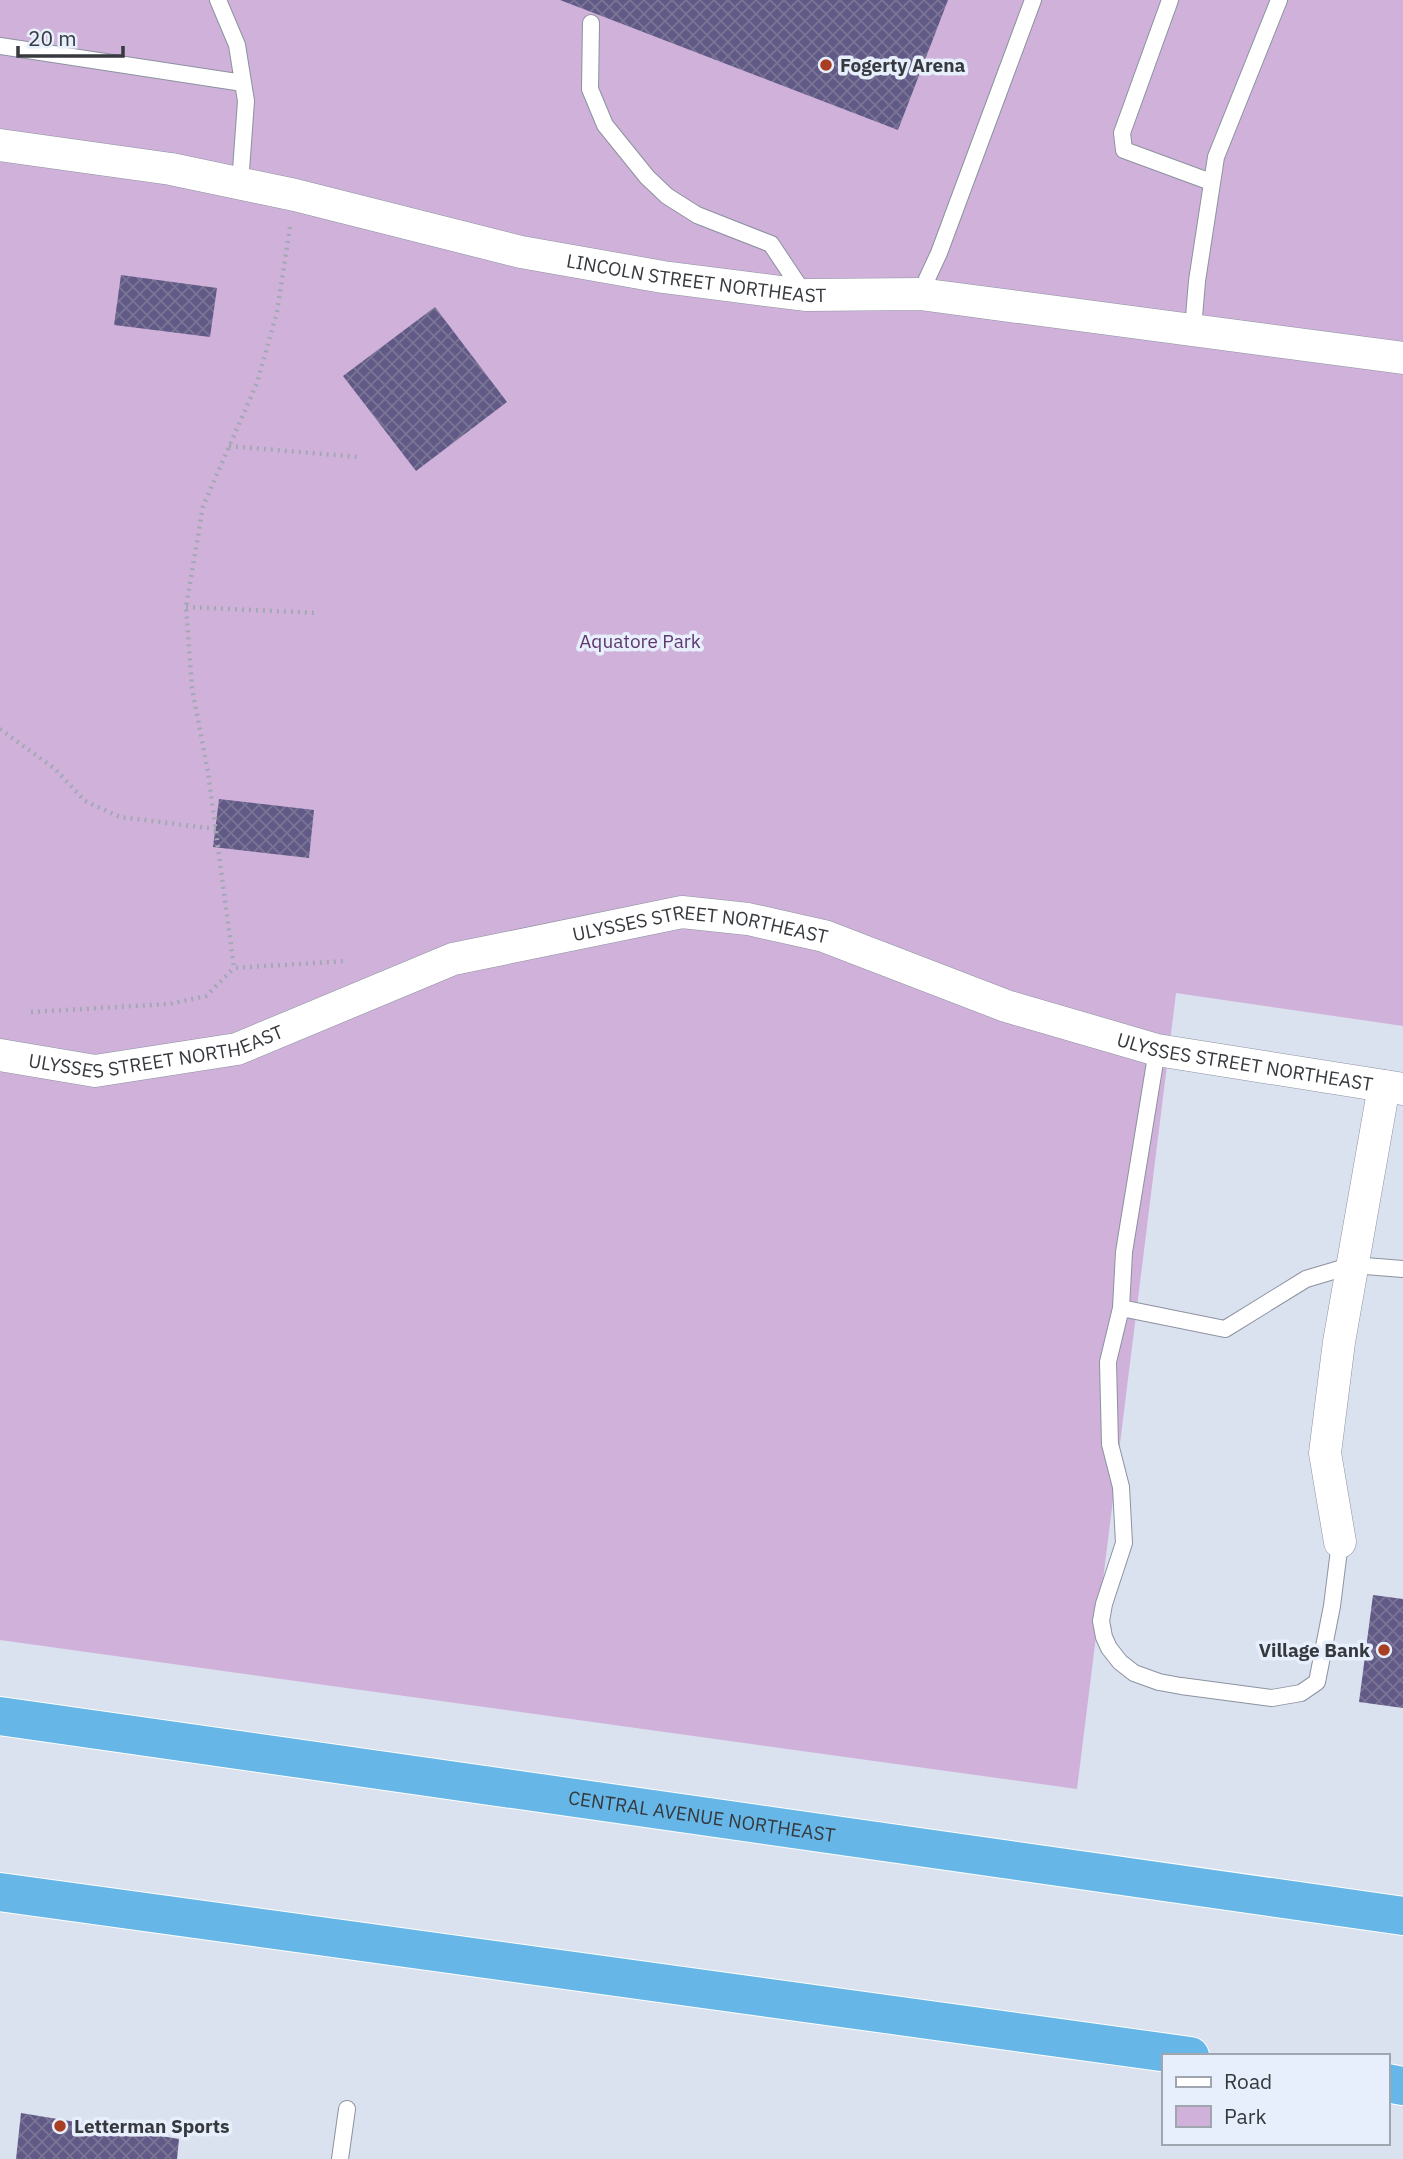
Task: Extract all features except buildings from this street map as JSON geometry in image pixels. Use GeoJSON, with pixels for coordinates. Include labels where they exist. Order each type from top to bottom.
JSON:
{"type":"FeatureCollection","features":[{"type":"Feature","properties":{"kind":"highway","name":"CENTRAL AVENUE NORTHEAST"},"geometry":{"type":"LineString","coordinates":[[0,1716],[1403,1916]]}},
{"type":"Feature","properties":{"kind":"highway"},"geometry":{"type":"LineString","coordinates":[[0,1892],[1175,2054]]}},
{"type":"Feature","properties":{"kind":"street","name":"LINCOLN STREET NORTHEAST"},"geometry":{"type":"LineString","coordinates":[[0,145],[171,169],[295,195],[521,252],[663,277],[805,295],[920,294],[1403,358]]}},
{"type":"Feature","properties":{"kind":"street","name":"ULYSSES STREET NORTHEAST"},"geometry":{"type":"LineString","coordinates":[[0,1055],[95,1071],[237,1049],[453,959],[682,912],[748,919],[824,936],[1006,1006],[1157,1050],[1394,1088]]}},
{"type":"Feature","properties":{"kind":"street"},"geometry":{"type":"LineString","coordinates":[[1340,1542],[1325,1453],[1339,1342],[1353,1265],[1394,1088]]}},
{"type":"Feature","properties":{"kind":"lane"},"geometry":{"type":"LineString","coordinates":[[219,0],[237,45],[246,101],[240,184]]}},
{"type":"Feature","properties":{"kind":"lane"},"geometry":{"type":"LineString","coordinates":[[920,294],[939,253],[1032,0]]}},
{"type":"Feature","properties":{"kind":"lane"},"geometry":{"type":"LineString","coordinates":[[1170,0],[1122,133],[1124,150],[1210,182]]}},
{"type":"Feature","properties":{"kind":"lane"},"geometry":{"type":"LineString","coordinates":[[1193,329],[1210,182],[1216,157],[1279,0]]}},
{"type":"Feature","properties":{"kind":"lane"},"geometry":{"type":"LineString","coordinates":[[591,23],[590,89],[605,125],[667,196],[698,215],[771,244],[805,295]]}},
{"type":"Feature","properties":{"kind":"lane"},"geometry":{"type":"LineString","coordinates":[[0,46],[243,83]]}},
{"type":"Feature","properties":{"kind":"lane"},"geometry":{"type":"LineString","coordinates":[[1157,1050],[1124,1252],[1121,1308],[1108,1362],[1110,1444],[1121,1487],[1124,1543],[1104,1604],[1101,1621],[1104,1637],[1120,1662],[1134,1673],[1159,1682],[1272,1698],[1301,1693],[1317,1682],[1332,1606],[1340,1542]]}},
{"type":"Feature","properties":{"kind":"lane"},"geometry":{"type":"LineString","coordinates":[[1121,1308],[1225,1329],[1306,1279],[1353,1265],[1403,1269]]}},
{"type":"Feature","properties":{"kind":"lane"},"geometry":{"type":"LineString","coordinates":[[340,2159],[347,2109]]}},
{"type":"Feature","properties":{"kind":"path"},"geometry":{"type":"LineString","coordinates":[[234,968],[208,772],[192,688],[186,607],[203,506],[257,383],[277,312],[295,195]]}},
{"type":"Feature","properties":{"kind":"path"},"geometry":{"type":"LineString","coordinates":[[229,446],[359,457]]}},
{"type":"Feature","properties":{"kind":"path"},"geometry":{"type":"LineString","coordinates":[[186,607],[318,613]]}},
{"type":"Feature","properties":{"kind":"path"},"geometry":{"type":"LineString","coordinates":[[0,729],[55,769],[85,801],[120,817],[216,829]]}},
{"type":"Feature","properties":{"kind":"path"},"geometry":{"type":"LineString","coordinates":[[31,1012],[181,1001],[206,996],[234,968],[346,961]]}},
{"type":"Feature","properties":{"kind":"green space","name":"Aquatore Park"},"geometry":{"type":"Polygon","coordinates":[[[0,0],[1403,0],[1403,1026],[1176,993],[1077,1789],[0,1640],[0,0]]]}},
{"type":"Feature","properties":{"kind":"place","name":"Fogerty Arena"},"geometry":{"type":"Point","coordinates":[826,65]}},
{"type":"Feature","properties":{"kind":"place","name":"Village Bank"},"geometry":{"type":"Point","coordinates":[1384,1650]}},
{"type":"Feature","properties":{"kind":"place","name":"Letterman Sports"},"geometry":{"type":"Point","coordinates":[60,2126]}}]}
